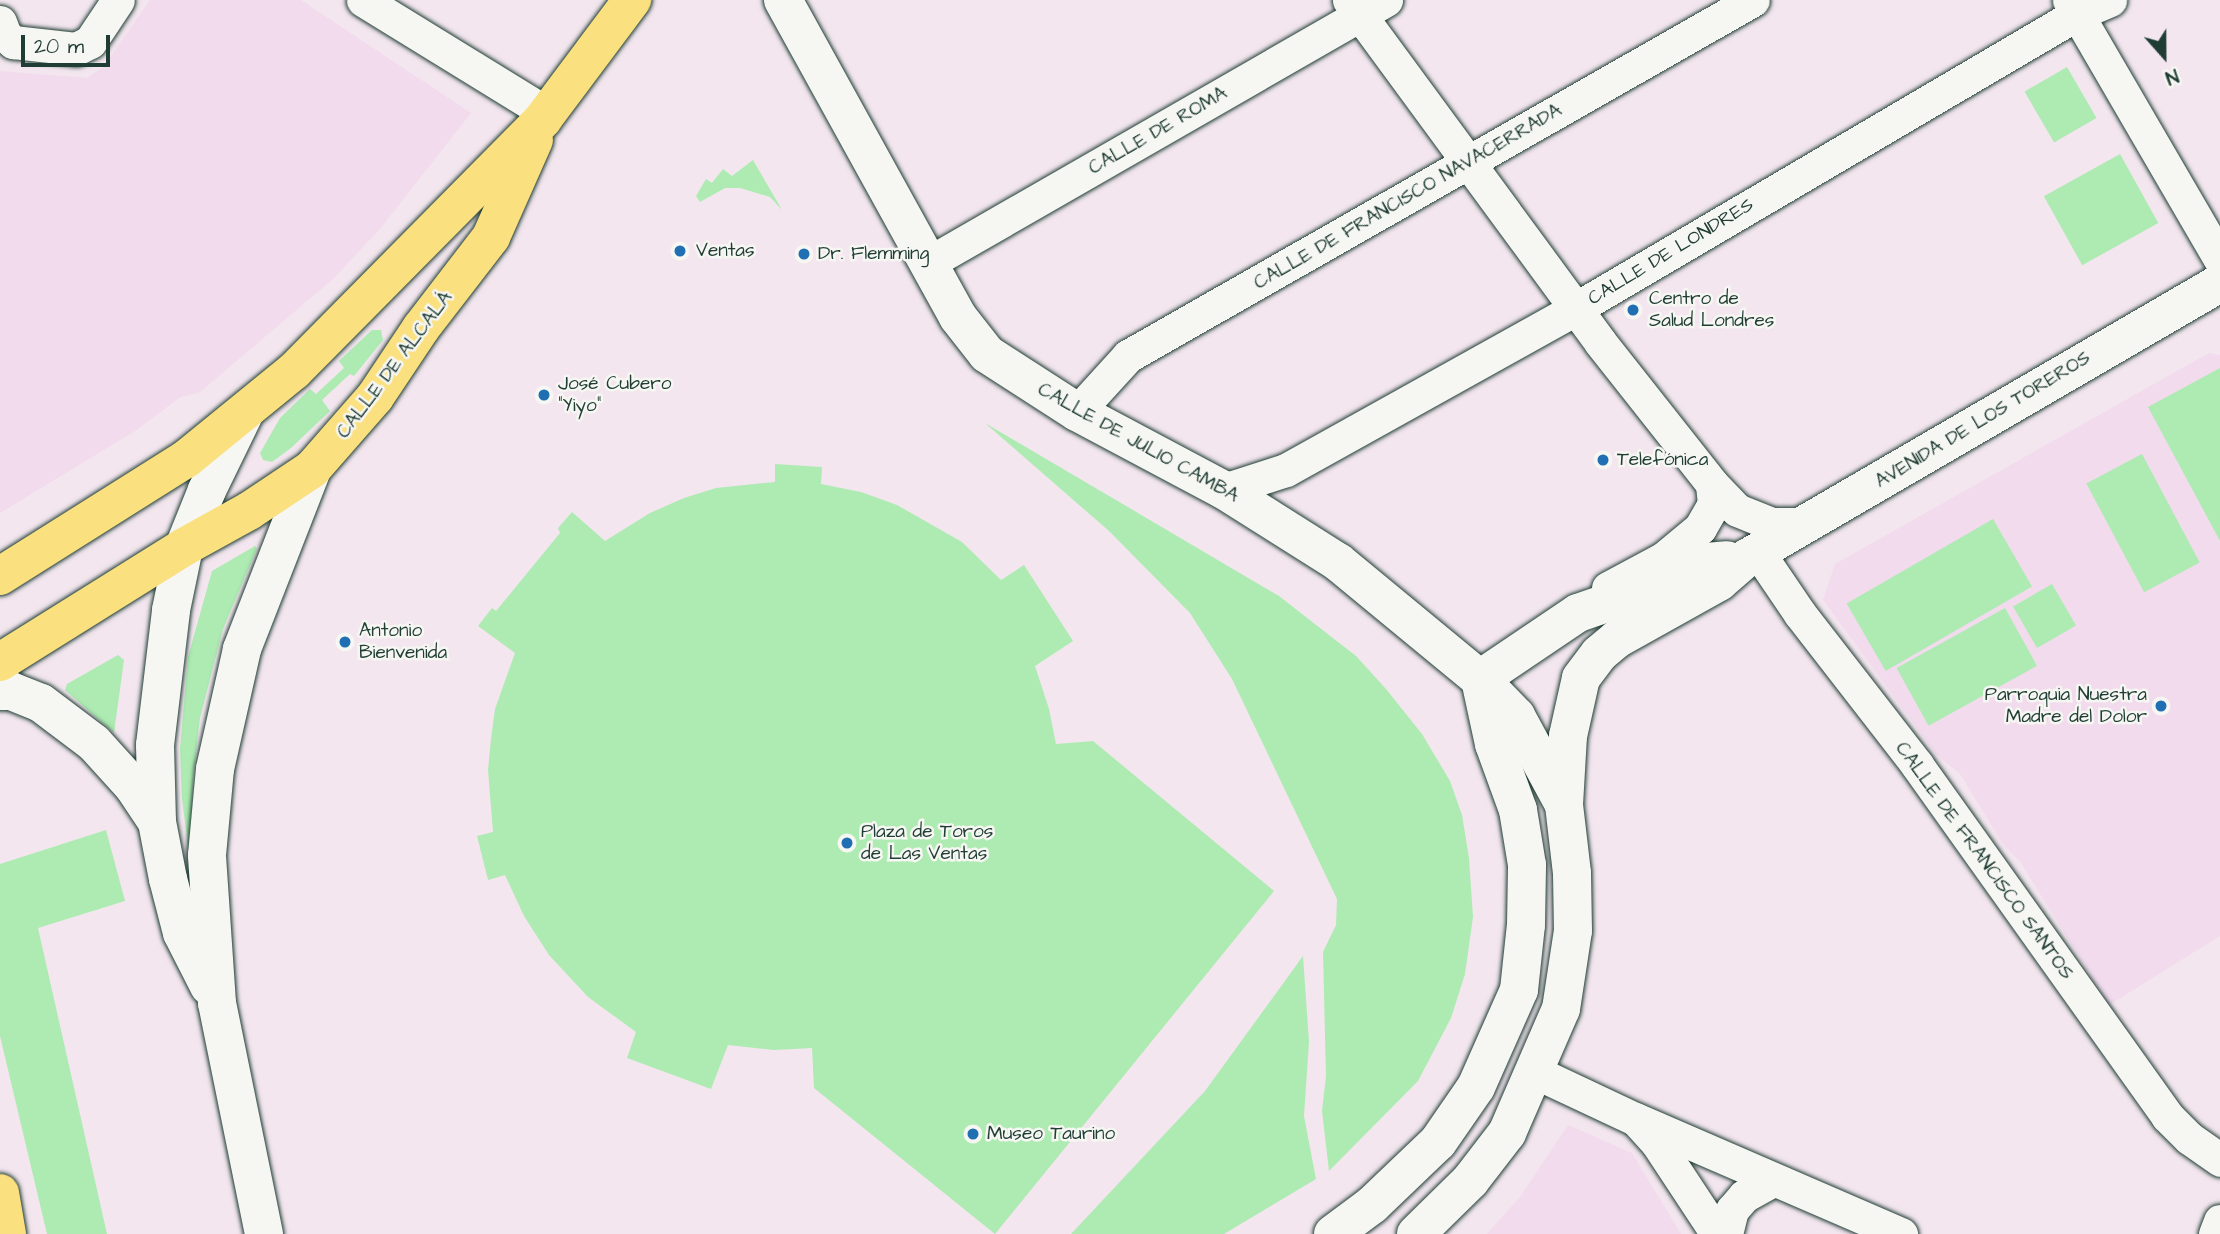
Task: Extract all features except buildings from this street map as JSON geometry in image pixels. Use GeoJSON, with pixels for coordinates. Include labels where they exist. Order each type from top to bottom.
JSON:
{"type":"FeatureCollection","features":[{"type":"Feature","properties":{"kind":"main road","name":"CALLE DE ALCALÁ"},"geometry":{"type":"LineString","coordinates":[[0,576],[186,459],[244,414],[304,361],[545,116],[632,0]]}},
{"type":"Feature","properties":{"kind":"main road","name":"CALLE DE ALCALÁ"},"geometry":{"type":"LineString","coordinates":[[0,662],[184,547],[249,511],[312,469],[375,397],[421,328],[491,237],[545,116]]}},
{"type":"Feature","properties":{"kind":"main road"},"geometry":{"type":"LineString","coordinates":[[0,1193],[7,1234]]}},
{"type":"Feature","properties":{"kind":"street"},"geometry":{"type":"LineString","coordinates":[[0,22],[5,35],[13,43],[76,50],[90,41],[118,0]]}},
{"type":"Feature","properties":{"kind":"street"},"geometry":{"type":"LineString","coordinates":[[363,0],[545,116]]}},
{"type":"Feature","properties":{"kind":"street","name":"CALLE DE JULIO CAMBA"},"geometry":{"type":"LineString","coordinates":[[783,0],[958,317],[987,354],[1077,412],[1224,490],[1338,562],[1480,679]]}},
{"type":"Feature","properties":{"kind":"street","name":"CALLE DE FRANCISCO NAVACERRADA"},"geometry":{"type":"LineString","coordinates":[[1077,412],[1128,356],[1753,0]]}},
{"type":"Feature","properties":{"kind":"street","name":"CALLE DE LONDRES"},"geometry":{"type":"LineString","coordinates":[[1224,490],[1286,470],[1575,309],[2073,7],[2110,0]]}},
{"type":"Feature","properties":{"kind":"street"},"geometry":{"type":"LineString","coordinates":[[1365,5],[1467,164],[1575,309],[1712,484],[1737,510],[1771,524],[1807,524]]}},
{"type":"Feature","properties":{"kind":"street","name":"CALLE DE ROMA"},"geometry":{"type":"LineString","coordinates":[[930,262],[1365,5]]}},
{"type":"Feature","properties":{"kind":"street"},"geometry":{"type":"LineString","coordinates":[[2073,7],[2220,259]]}},
{"type":"Feature","properties":{"kind":"street","name":"AVENIDA DE LOS TOREROS"},"geometry":{"type":"LineString","coordinates":[[1416,1234],[1469,1181],[1507,1133],[1561,1009],[1573,932],[1572,873],[1563,805],[1568,736],[1581,678],[1599,654],[1617,639],[1719,582],[1752,555],[2220,284]]}},
{"type":"Feature","properties":{"kind":"street"},"geometry":{"type":"LineString","coordinates":[[217,1003],[182,933],[158,822],[155,745],[171,610],[184,547],[207,490],[244,414]]}},
{"type":"Feature","properties":{"kind":"street"},"geometry":{"type":"LineString","coordinates":[[264,1234],[217,1003],[208,855],[215,769],[242,649],[312,469]]}},
{"type":"Feature","properties":{"kind":"street"},"geometry":{"type":"LineString","coordinates":[[1578,613],[1604,590],[1664,558],[1700,528],[1714,504],[1712,484]]}},
{"type":"Feature","properties":{"kind":"street","name":"AVENIDA DE LOS TOREROS"},"geometry":{"type":"LineString","coordinates":[[1563,805],[1524,726],[1480,679],[1578,613],[1633,594],[1706,562],[1752,555]]}},
{"type":"Feature","properties":{"kind":"street","name":"CALLE DE FRANCISCO SANTOS"},"geometry":{"type":"LineString","coordinates":[[1752,555],[1917,765],[2167,1116],[2189,1138],[2220,1160]]}},
{"type":"Feature","properties":{"kind":"street"},"geometry":{"type":"LineString","coordinates":[[1341,1232],[1438,1142],[1476,1087],[1518,990],[1526,925],[1527,865],[1518,810],[1494,744],[1480,679]]}},
{"type":"Feature","properties":{"kind":"street"},"geometry":{"type":"LineString","coordinates":[[0,691],[11,691],[41,703],[94,743],[133,786],[158,822]]}},
{"type":"Feature","properties":{"kind":"street"},"geometry":{"type":"LineString","coordinates":[[1535,1072],[1635,1119],[1901,1234]]}},
{"type":"Feature","properties":{"kind":"street"},"geometry":{"type":"LineString","coordinates":[[1635,1119],[1657,1143],[1717,1234]]}},
{"type":"Feature","properties":{"kind":"street"},"geometry":{"type":"LineString","coordinates":[[1726,1234],[1732,1210],[1744,1196],[1773,1180]]}},
{"type":"Feature","properties":{"kind":"street"},"geometry":{"type":"LineString","coordinates":[[2215,1234],[2220,1221]]}},
{"type":"Feature","properties":{"kind":"shaded area"},"geometry":{"type":"Polygon","coordinates":[[[150,0],[301,0],[471,113],[380,229],[333,279],[200,392],[179,398],[135,431],[0,513],[0,71],[87,78],[104,66],[150,0]]]}},
{"type":"Feature","properties":{"kind":"shaded area"},"geometry":{"type":"Polygon","coordinates":[[[2209,353],[2220,355],[2220,936],[2109,1005],[2021,863],[2003,844],[1960,774],[1936,754],[1823,600],[1835,564],[2209,353]]]}},
{"type":"Feature","properties":{"kind":"shaded area"},"geometry":{"type":"Polygon","coordinates":[[[1568,1125],[1632,1153],[1681,1234],[1487,1234],[1520,1197],[1568,1125]]]}},
{"type":"Feature","properties":{"kind":"green space"},"geometry":{"type":"Polygon","coordinates":[[[2067,67],[2096,118],[2054,143],[2025,92],[2067,67]]]}},
{"type":"Feature","properties":{"kind":"green space"},"geometry":{"type":"Polygon","coordinates":[[[2120,154],[2158,223],[2082,265],[2044,196],[2120,154]]]}},
{"type":"Feature","properties":{"kind":"green space"},"geometry":{"type":"Polygon","coordinates":[[[753,160],[782,210],[770,197],[740,188],[725,188],[700,202],[696,196],[706,179],[712,183],[723,169],[732,176],[753,160]]]}},
{"type":"Feature","properties":{"kind":"green space"},"geometry":{"type":"Polygon","coordinates":[[[372,330],[381,330],[383,340],[354,376],[350,374],[322,400],[330,411],[272,462],[263,460],[260,453],[280,418],[310,389],[316,394],[344,368],[339,361],[372,330]]]}},
{"type":"Feature","properties":{"kind":"green space"},"geometry":{"type":"Polygon","coordinates":[[[2220,368],[2220,541],[2148,407],[2220,368]]]}},
{"type":"Feature","properties":{"kind":"green space"},"geometry":{"type":"Polygon","coordinates":[[[985,423],[1279,596],[1356,656],[1422,734],[1450,781],[1462,815],[1469,858],[1473,917],[1465,974],[1451,1018],[1418,1081],[1329,1171],[1322,1111],[1326,1076],[1323,952],[1336,925],[1337,899],[1232,679],[1190,613],[1109,531],[985,423]]]}},
{"type":"Feature","properties":{"kind":"green space"},"geometry":{"type":"Polygon","coordinates":[[[2142,454],[2200,563],[2144,592],[2086,484],[2142,454]]]}},
{"type":"Feature","properties":{"kind":"green space","name":"Plaza de Toros de Las Ventas"},"geometry":{"type":"Polygon","coordinates":[[[775,464],[822,467],[821,484],[861,492],[897,505],[962,542],[1001,580],[1024,565],[1073,641],[1035,666],[1049,709],[1056,744],[1093,741],[1274,891],[995,1234],[814,1088],[812,1048],[774,1050],[728,1045],[711,1089],[627,1058],[636,1032],[588,997],[549,955],[524,916],[505,875],[488,880],[477,836],[493,832],[488,770],[491,739],[495,709],[515,653],[478,626],[492,608],[496,611],[560,533],[558,528],[572,512],[605,541],[650,513],[684,498],[716,488],[775,482],[775,464]]]}},
{"type":"Feature","properties":{"kind":"green space"},"geometry":{"type":"Polygon","coordinates":[[[1993,519],[2032,587],[1886,671],[1847,604],[1993,519]]]}},
{"type":"Feature","properties":{"kind":"green space"},"geometry":{"type":"Polygon","coordinates":[[[255,546],[257,549],[223,629],[200,718],[193,779],[190,861],[182,799],[180,749],[188,657],[212,571],[255,546]]]}},
{"type":"Feature","properties":{"kind":"green space"},"geometry":{"type":"Polygon","coordinates":[[[2052,584],[2076,626],[2037,648],[2013,606],[2052,584]]]}},
{"type":"Feature","properties":{"kind":"green space"},"geometry":{"type":"Polygon","coordinates":[[[2005,608],[2037,666],[1929,726],[1897,668],[2005,608]]]}},
{"type":"Feature","properties":{"kind":"green space"},"geometry":{"type":"Polygon","coordinates":[[[118,655],[124,660],[114,733],[65,690],[67,684],[118,655]]]}},
{"type":"Feature","properties":{"kind":"green space"},"geometry":{"type":"Polygon","coordinates":[[[106,830],[125,901],[38,928],[107,1234],[47,1234],[0,1036],[0,864],[106,830]]]}},
{"type":"Feature","properties":{"kind":"green space"},"geometry":{"type":"Polygon","coordinates":[[[1303,956],[1309,1042],[1304,1116],[1316,1179],[1224,1234],[1071,1234],[1205,1091],[1303,956]]]}},
{"type":"Feature","properties":{"kind":"place","name":"Ventas"},"geometry":{"type":"Point","coordinates":[680,251]}},
{"type":"Feature","properties":{"kind":"place","name":"Dr. Flemming"},"geometry":{"type":"Point","coordinates":[804,254]}},
{"type":"Feature","properties":{"kind":"place","name":"Centro de Salud Londres"},"geometry":{"type":"Point","coordinates":[1633,310]}},
{"type":"Feature","properties":{"kind":"place","name":"José Cubero \"Yiyo\""},"geometry":{"type":"Point","coordinates":[544,395]}},
{"type":"Feature","properties":{"kind":"place","name":"Telefónica"},"geometry":{"type":"Point","coordinates":[1603,460]}},
{"type":"Feature","properties":{"kind":"place","name":"Antonio Bienvenida"},"geometry":{"type":"Point","coordinates":[345,642]}},
{"type":"Feature","properties":{"kind":"place","name":"Parroquia Nuestra Madre del Dolor"},"geometry":{"type":"Point","coordinates":[2161,706]}},
{"type":"Feature","properties":{"kind":"place","name":"Plaza de Toros de Las Ventas"},"geometry":{"type":"Point","coordinates":[847,843]}},
{"type":"Feature","properties":{"kind":"place","name":"Museo Taurino"},"geometry":{"type":"Point","coordinates":[973,1134]}}]}
